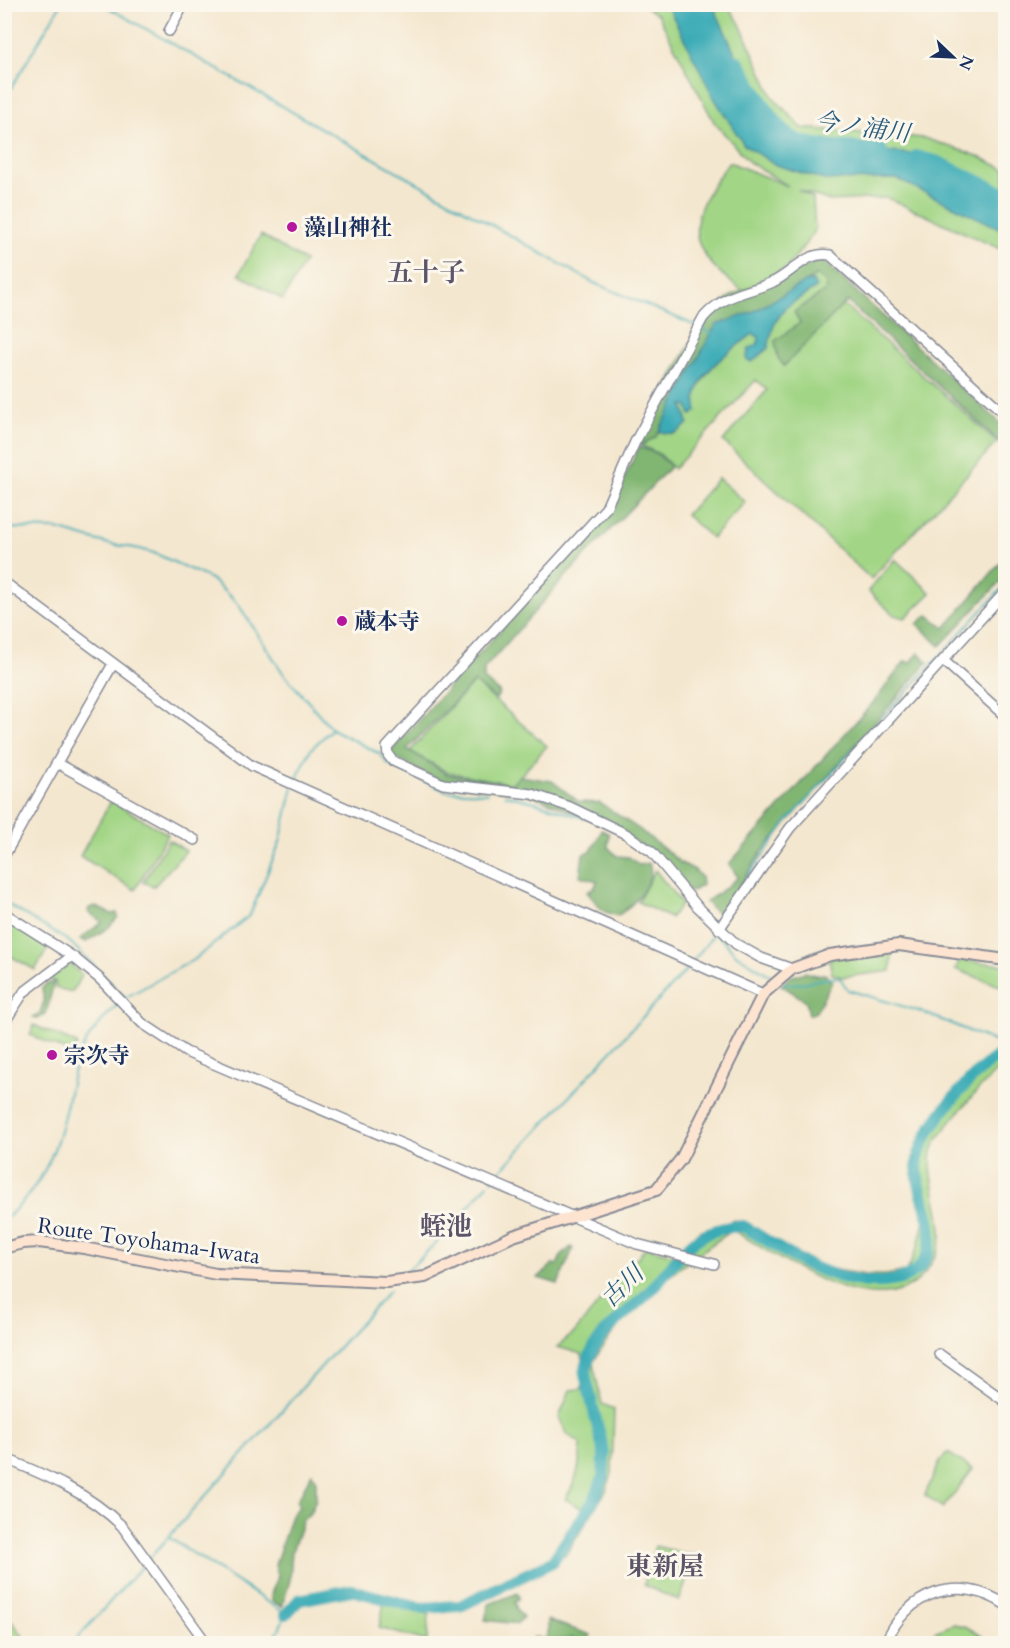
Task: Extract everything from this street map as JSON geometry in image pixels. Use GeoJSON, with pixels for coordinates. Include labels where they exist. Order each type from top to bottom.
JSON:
{"type":"FeatureCollection","features":[{"type":"Feature","properties":{"kind":"main road","name":"Route Toyohama-Iwata"},"geometry":{"type":"LineString","coordinates":[[4,1248],[39,1242],[84,1248],[216,1274],[386,1282],[425,1277],[513,1236],[645,1196],[666,1180],[681,1159],[763,994],[792,969],[830,955],[898,945],[1005,960]]}},
{"type":"Feature","properties":{"kind":"street"},"geometry":{"type":"LineString","coordinates":[[169,31],[184,4]]}},
{"type":"Feature","properties":{"kind":"street"},"geometry":{"type":"LineString","coordinates":[[792,969],[748,952],[719,929],[652,852],[626,834],[570,807],[532,795],[444,784],[393,761],[388,755],[387,747],[606,508],[635,442],[703,318],[712,307],[732,294],[773,282],[810,256],[820,253],[830,255],[1005,415]]}},
{"type":"Feature","properties":{"kind":"street"},"geometry":{"type":"LineString","coordinates":[[4,582],[241,760],[259,770],[763,994]]}},
{"type":"Feature","properties":{"kind":"street"},"geometry":{"type":"LineString","coordinates":[[719,929],[790,828],[1005,591]]}},
{"type":"Feature","properties":{"kind":"street"},"geometry":{"type":"LineString","coordinates":[[943,660],[1005,717]]}},
{"type":"Feature","properties":{"kind":"street"},"geometry":{"type":"LineString","coordinates":[[4,856],[113,664]]}},
{"type":"Feature","properties":{"kind":"street"},"geometry":{"type":"LineString","coordinates":[[57,763],[195,840]]}},
{"type":"Feature","properties":{"kind":"street"},"geometry":{"type":"LineString","coordinates":[[4,913],[72,956],[142,1023],[186,1052],[637,1244],[714,1264]]}},
{"type":"Feature","properties":{"kind":"street"},"geometry":{"type":"LineString","coordinates":[[4,1023],[24,992],[72,956]]}},
{"type":"Feature","properties":{"kind":"street"},"geometry":{"type":"LineString","coordinates":[[939,1354],[1005,1402]]}},
{"type":"Feature","properties":{"kind":"street"},"geometry":{"type":"LineString","coordinates":[[4,1458],[93,1500],[122,1526],[207,1644]]}},
{"type":"Feature","properties":{"kind":"street"},"geometry":{"type":"LineString","coordinates":[[885,1644],[891,1628],[905,1611],[932,1593],[968,1590],[990,1596],[1005,1605]]}},
{"type":"Feature","properties":{"kind":"green space"},"geometry":{"type":"Polygon","coordinates":[[[643,5],[727,5],[739,22],[773,97],[802,128],[924,138],[975,155],[1005,169],[1005,251],[887,198],[830,201],[798,190],[813,198],[815,231],[788,267],[743,291],[723,275],[700,246],[697,231],[698,216],[704,200],[729,162],[788,186],[749,162],[714,122],[658,15],[643,5]]]}},
{"type":"Feature","properties":{"kind":"green space"},"geometry":{"type":"Polygon","coordinates":[[[261,235],[305,261],[283,300],[239,274],[261,235]]]}},
{"type":"Feature","properties":{"kind":"green space"},"geometry":{"type":"Polygon","coordinates":[[[823,261],[1006,428],[1005,447],[847,301],[784,366],[778,358],[775,341],[800,323],[794,312],[825,291],[826,283],[817,275],[759,310],[716,325],[656,437],[641,445],[638,442],[679,362],[705,323],[719,307],[737,293],[767,284],[803,267],[823,261]]]}},
{"type":"Feature","properties":{"kind":"green space"},"geometry":{"type":"Polygon","coordinates":[[[817,274],[847,301],[844,305],[997,442],[871,579],[723,441],[767,390],[756,380],[674,469],[661,455],[641,445],[659,431],[675,433],[688,423],[683,405],[694,399],[711,369],[734,348],[753,334],[760,337],[752,361],[767,349],[774,324],[786,307],[816,288],[813,281],[805,282],[817,274]]]}},
{"type":"Feature","properties":{"kind":"green space"},"geometry":{"type":"Polygon","coordinates":[[[639,447],[656,453],[671,466],[567,575],[484,669],[484,679],[500,693],[496,699],[474,682],[407,749],[447,774],[511,784],[520,776],[552,781],[579,802],[600,803],[639,829],[683,864],[695,870],[701,877],[702,885],[691,892],[649,850],[615,829],[532,795],[442,783],[388,754],[609,511],[639,447]]]}},
{"type":"Feature","properties":{"kind":"green space"},"geometry":{"type":"Polygon","coordinates":[[[718,478],[745,502],[712,538],[686,515],[718,478]]]}},
{"type":"Feature","properties":{"kind":"green space"},"geometry":{"type":"Polygon","coordinates":[[[1005,557],[1005,577],[940,646],[917,624],[928,615],[945,628],[1005,557]]]}},
{"type":"Feature","properties":{"kind":"green space"},"geometry":{"type":"Polygon","coordinates":[[[895,559],[931,593],[905,618],[894,615],[868,591],[895,559]]]}},
{"type":"Feature","properties":{"kind":"green space"},"geometry":{"type":"Polygon","coordinates":[[[919,653],[928,662],[765,848],[719,915],[706,902],[738,877],[729,864],[877,698],[905,661],[910,663],[919,653]]]}},
{"type":"Feature","properties":{"kind":"green space"},"geometry":{"type":"Polygon","coordinates":[[[474,682],[547,746],[513,784],[447,772],[410,751],[474,682]]]}},
{"type":"Feature","properties":{"kind":"green space"},"geometry":{"type":"Polygon","coordinates":[[[111,801],[168,834],[135,890],[80,856],[111,801]]]}},
{"type":"Feature","properties":{"kind":"green space"},"geometry":{"type":"Polygon","coordinates":[[[602,830],[609,834],[608,847],[617,856],[629,857],[639,865],[649,863],[649,878],[646,886],[629,907],[617,916],[603,911],[587,892],[595,887],[597,881],[580,876],[583,854],[591,851],[602,830]]]}},
{"type":"Feature","properties":{"kind":"green space"},"geometry":{"type":"Polygon","coordinates":[[[169,840],[186,851],[154,886],[143,882],[169,840]]]}},
{"type":"Feature","properties":{"kind":"green space"},"geometry":{"type":"Polygon","coordinates":[[[655,870],[682,904],[670,918],[638,902],[655,870]]]}},
{"type":"Feature","properties":{"kind":"green space"},"geometry":{"type":"Polygon","coordinates":[[[94,906],[112,914],[117,913],[118,917],[108,928],[86,942],[80,939],[102,922],[88,912],[89,908],[94,906]]]}},
{"type":"Feature","properties":{"kind":"green space"},"geometry":{"type":"Polygon","coordinates":[[[5,921],[49,947],[35,970],[5,953],[5,921]]]}},
{"type":"Feature","properties":{"kind":"green space"},"geometry":{"type":"Polygon","coordinates":[[[892,951],[891,971],[842,977],[832,974],[829,958],[892,951]]]}},
{"type":"Feature","properties":{"kind":"green space"},"geometry":{"type":"Polygon","coordinates":[[[960,960],[1005,965],[1005,988],[955,969],[960,960]]]}},
{"type":"Feature","properties":{"kind":"green space"},"geometry":{"type":"Polygon","coordinates":[[[70,964],[82,975],[72,992],[56,988],[55,981],[49,979],[70,964]]]}},
{"type":"Feature","properties":{"kind":"green space"},"geometry":{"type":"Polygon","coordinates":[[[805,972],[815,975],[825,974],[832,982],[816,1012],[809,1015],[806,1001],[781,985],[790,977],[805,972]]]}},
{"type":"Feature","properties":{"kind":"green space"},"geometry":{"type":"Polygon","coordinates":[[[54,982],[46,1014],[38,1019],[33,1017],[40,1013],[44,1001],[42,988],[54,982]]]}},
{"type":"Feature","properties":{"kind":"green space"},"geometry":{"type":"Polygon","coordinates":[[[34,1025],[77,1044],[73,1054],[30,1035],[34,1025]]]}},
{"type":"Feature","properties":{"kind":"green space"},"geometry":{"type":"Polygon","coordinates":[[[1005,1045],[1005,1064],[966,1103],[934,1146],[931,1166],[941,1227],[940,1242],[924,1274],[904,1289],[881,1294],[855,1292],[828,1283],[802,1271],[733,1230],[674,1273],[620,1324],[593,1363],[602,1404],[614,1409],[612,1473],[606,1491],[565,1556],[555,1550],[583,1509],[565,1499],[577,1473],[581,1444],[568,1435],[559,1418],[570,1390],[582,1389],[582,1354],[557,1347],[574,1333],[646,1247],[675,1255],[699,1231],[735,1220],[825,1268],[865,1275],[886,1275],[907,1271],[918,1246],[924,1221],[918,1167],[933,1128],[975,1069],[1005,1045]]]}},
{"type":"Feature","properties":{"kind":"green space"},"geometry":{"type":"Polygon","coordinates":[[[571,1247],[573,1249],[558,1284],[538,1278],[553,1264],[557,1265],[561,1256],[571,1247]]]}},
{"type":"Feature","properties":{"kind":"green space"},"geometry":{"type":"Polygon","coordinates":[[[948,1453],[973,1469],[943,1508],[925,1495],[940,1461],[948,1453]]]}},
{"type":"Feature","properties":{"kind":"green space"},"geometry":{"type":"Polygon","coordinates":[[[312,1473],[316,1481],[316,1499],[310,1513],[303,1520],[292,1551],[290,1580],[282,1607],[272,1601],[271,1594],[278,1576],[275,1565],[291,1515],[299,1507],[297,1501],[312,1473]]]}},
{"type":"Feature","properties":{"kind":"green space"},"geometry":{"type":"Polygon","coordinates":[[[655,1546],[696,1556],[679,1601],[644,1585],[655,1546]]]}},
{"type":"Feature","properties":{"kind":"green space"},"geometry":{"type":"Polygon","coordinates":[[[518,1593],[519,1598],[515,1602],[517,1611],[523,1617],[517,1624],[485,1620],[489,1604],[518,1593]]]}},
{"type":"Feature","properties":{"kind":"green space"},"geometry":{"type":"Polygon","coordinates":[[[384,1603],[429,1614],[427,1641],[379,1628],[384,1603]]]}},
{"type":"Feature","properties":{"kind":"green space"},"geometry":{"type":"Polygon","coordinates":[[[5,1612],[28,1643],[5,1643],[5,1612]]]}},
{"type":"Feature","properties":{"kind":"green space"},"geometry":{"type":"Polygon","coordinates":[[[548,1620],[591,1635],[585,1643],[573,1638],[555,1643],[543,1643],[548,1633],[548,1620]]]}},
{"type":"Feature","properties":{"kind":"green space"},"geometry":{"type":"Polygon","coordinates":[[[954,1624],[967,1627],[993,1643],[928,1643],[934,1632],[954,1624]]]}},
{"type":"Feature","properties":{"kind":"green space"},"geometry":{"type":"Polygon","coordinates":[[[534,1637],[540,1638],[543,1643],[529,1643],[534,1637]]]}},
{"type":"Feature","properties":{"kind":"water"},"geometry":{"type":"Polygon","coordinates":[[[667,5],[713,5],[751,84],[778,121],[794,135],[811,143],[921,155],[1005,194],[1005,231],[897,179],[824,180],[776,165],[744,145],[714,98],[667,5]]]}},
{"type":"Feature","properties":{"kind":"water"},"geometry":{"type":"Polygon","coordinates":[[[813,281],[816,288],[786,307],[774,324],[768,348],[752,362],[746,359],[749,349],[758,344],[759,337],[753,334],[733,348],[705,376],[696,399],[697,411],[691,415],[687,405],[683,405],[688,423],[675,433],[659,431],[716,325],[753,312],[805,282],[813,281]]]}},
{"type":"Feature","properties":{"kind":"waterway"},"geometry":{"type":"LineString","coordinates":[[4,100],[61,4]]}},
{"type":"Feature","properties":{"kind":"waterway"},"geometry":{"type":"LineString","coordinates":[[102,4],[594,283],[694,325]]}},
{"type":"Feature","properties":{"kind":"waterway","name":"今ノ浦川"},"geometry":{"type":"LineString","coordinates":[[738,61],[764,104],[788,134],[806,142],[881,150]]}},
{"type":"Feature","properties":{"kind":"waterway","name":"今ノ浦川"},"geometry":{"type":"LineString","coordinates":[[916,156],[936,161],[1006,194]]}},
{"type":"Feature","properties":{"kind":"waterway"},"geometry":{"type":"LineString","coordinates":[[700,328],[713,334]]}},
{"type":"Feature","properties":{"kind":"waterway"},"geometry":{"type":"LineString","coordinates":[[4,528],[57,529],[109,544],[135,548],[154,553],[211,579],[238,604],[283,673],[332,729],[380,754],[388,764],[446,791],[487,793]]}},
{"type":"Feature","properties":{"kind":"waterway"},"geometry":{"type":"LineString","coordinates":[[717,920],[786,823],[1006,584]]}},
{"type":"Feature","properties":{"kind":"waterway"},"geometry":{"type":"LineString","coordinates":[[295,782],[311,749],[332,729]]}},
{"type":"Feature","properties":{"kind":"waterway"},"geometry":{"type":"LineString","coordinates":[[123,999],[195,959],[250,915],[280,842],[293,787]]}},
{"type":"Feature","properties":{"kind":"waterway"},"geometry":{"type":"LineString","coordinates":[[505,795],[535,802],[586,819]]}},
{"type":"Feature","properties":{"kind":"waterway"},"geometry":{"type":"LineString","coordinates":[[643,851],[652,859]]}},
{"type":"Feature","properties":{"kind":"waterway"},"geometry":{"type":"LineString","coordinates":[[4,902],[70,942],[125,997]]}},
{"type":"Feature","properties":{"kind":"waterway"},"geometry":{"type":"LineString","coordinates":[[696,912],[737,955],[776,979]]}},
{"type":"Feature","properties":{"kind":"waterway"},"geometry":{"type":"LineString","coordinates":[[693,961],[715,933]]}},
{"type":"Feature","properties":{"kind":"waterway"},"geometry":{"type":"LineString","coordinates":[[492,1180],[690,966]]}},
{"type":"Feature","properties":{"kind":"waterway"},"geometry":{"type":"LineString","coordinates":[[783,983],[798,984],[826,978],[840,978],[848,990],[922,1012],[1006,1046]]}},
{"type":"Feature","properties":{"kind":"waterway"},"geometry":{"type":"LineString","coordinates":[[4,1220],[30,1192],[48,1163],[61,1130],[78,1057],[91,1035],[119,1003]]}},
{"type":"Feature","properties":{"kind":"waterway","name":"古川"},"geometry":{"type":"LineString","coordinates":[[286,1614],[299,1600],[351,1590],[420,1608],[460,1606],[552,1562],[594,1500],[603,1478],[604,1453],[585,1374],[588,1360],[602,1336],[652,1289],[692,1243],[709,1233],[726,1228],[743,1226],[802,1262],[853,1280],[886,1282],[902,1279],[915,1272],[924,1260],[931,1233],[917,1170],[923,1145],[930,1130],[953,1098],[981,1070],[1006,1050]]}},
{"type":"Feature","properties":{"kind":"waterway"},"geometry":{"type":"LineString","coordinates":[[405,1273],[443,1236],[488,1184]]}},
{"type":"Feature","properties":{"kind":"waterway"},"geometry":{"type":"LineString","coordinates":[[149,1559],[389,1291]]}},
{"type":"Feature","properties":{"kind":"waterway"},"geometry":{"type":"LineString","coordinates":[[168,1537],[286,1614],[272,1644]]}},
{"type":"Feature","properties":{"kind":"waterway"},"geometry":{"type":"LineString","coordinates":[[72,1644],[145,1563]]}},
{"type":"Feature","properties":{"kind":"place","name":"藻山神社"},"geometry":{"type":"Point","coordinates":[292,227]}},
{"type":"Feature","properties":{"kind":"place","name":"蔵本寺"},"geometry":{"type":"Point","coordinates":[342,621]}},
{"type":"Feature","properties":{"kind":"place","name":"宗次寺"},"geometry":{"type":"Point","coordinates":[52,1055]}},
{"type":"Feature","properties":{"kind":"district","name":"五十子"},"geometry":{"type":"Point","coordinates":[426,272]}},
{"type":"Feature","properties":{"kind":"district","name":"蛭池"},"geometry":{"type":"Point","coordinates":[446,1226]}},
{"type":"Feature","properties":{"kind":"district","name":"東新屋"},"geometry":{"type":"Point","coordinates":[665,1566]}}]}
